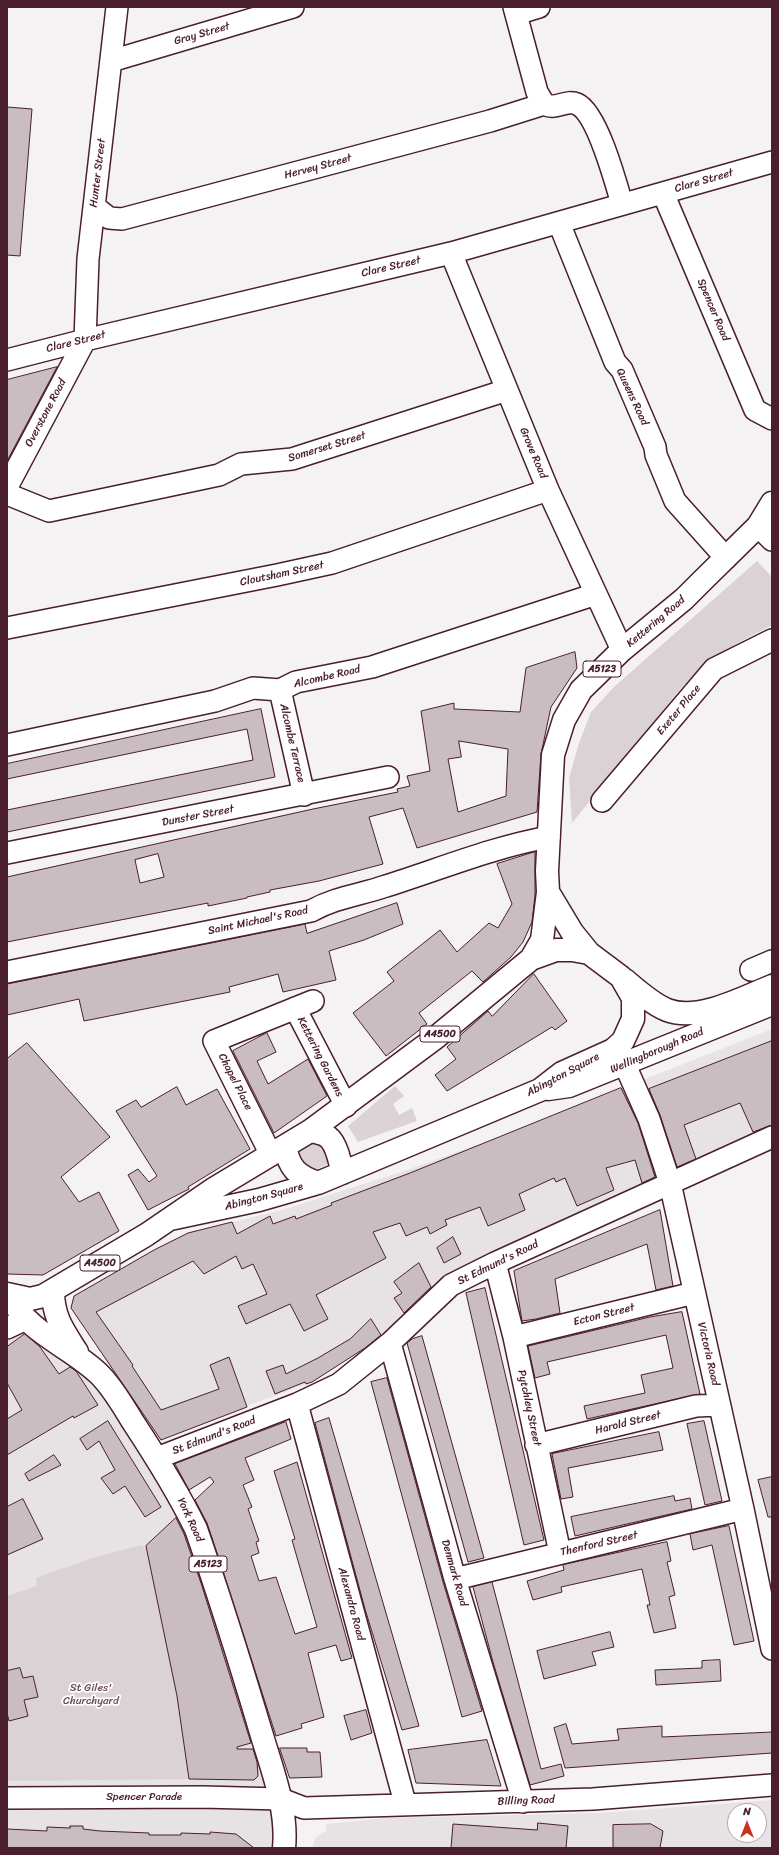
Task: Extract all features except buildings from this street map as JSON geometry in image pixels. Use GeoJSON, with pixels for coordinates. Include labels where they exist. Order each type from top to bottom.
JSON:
{"type":"FeatureCollection","features":[{"type":"Feature","properties":{"kind":"main road","name":"Kettering Road"},"geometry":{"type":"LineString","coordinates":[[548,892],[546,871],[553,755],[564,720],[581,690],[622,650],[684,599],[726,558],[765,533],[772,504]]}},
{"type":"Feature","properties":{"kind":"main road","name":"A5123"},"geometry":{"type":"LineString","coordinates":[[548,892],[572,932],[588,953]]}},
{"type":"Feature","properties":{"kind":"main road","name":"A5123"},"geometry":{"type":"LineString","coordinates":[[532,959],[542,940],[548,892]]}},
{"type":"Feature","properties":{"kind":"main road","name":"Abington Square"},"geometry":{"type":"LineString","coordinates":[[8,1295],[30,1299],[43,1296],[53,1291],[170,1219],[212,1190],[310,1131],[346,1106],[434,1039],[532,959],[556,950],[572,950],[588,953],[621,977],[633,998],[633,1019],[623,1042],[613,1050],[562,1073],[540,1090],[318,1183],[259,1200],[170,1219]]}},
{"type":"Feature","properties":{"kind":"main road"},"geometry":{"type":"LineString","coordinates":[[621,977],[651,1001],[678,1013],[693,1014],[706,1012],[766,994]]}},
{"type":"Feature","properties":{"kind":"main road","name":"Wellingborough Road"},"geometry":{"type":"LineString","coordinates":[[540,1090],[569,1086],[625,1065],[766,994]]}},
{"type":"Feature","properties":{"kind":"main road"},"geometry":{"type":"LineString","coordinates":[[310,1131],[321,1133],[330,1138],[340,1159],[342,1173]]}},
{"type":"Feature","properties":{"kind":"main road"},"geometry":{"type":"LineString","coordinates":[[278,1150],[287,1157],[297,1174],[318,1183]]}},
{"type":"Feature","properties":{"kind":"main road"},"geometry":{"type":"LineString","coordinates":[[53,1291],[54,1310],[57,1321],[79,1357]]}},
{"type":"Feature","properties":{"kind":"main road","name":"York Road"},"geometry":{"type":"LineString","coordinates":[[8,1295],[26,1319],[56,1343],[79,1357],[109,1385],[157,1458],[196,1529],[241,1665],[281,1799]]}},
{"type":"Feature","properties":{"kind":"main road","name":"A5123"},"geometry":{"type":"LineString","coordinates":[[281,1799],[285,1838],[284,1848]]}},
{"type":"Feature","properties":{"kind":"street","name":"Hunter Street"},"geometry":{"type":"LineString","coordinates":[[85,340],[88,259],[117,7]]}},
{"type":"Feature","properties":{"kind":"street","name":"Gray Street"},"geometry":{"type":"LineString","coordinates":[[111,60],[293,7]]}},
{"type":"Feature","properties":{"kind":"street"},"geometry":{"type":"LineString","coordinates":[[539,7],[515,10],[537,92],[544,104],[554,107],[573,103],[580,105],[586,112],[600,137],[610,161],[622,204]]}},
{"type":"Feature","properties":{"kind":"street","name":"Hervey Street"},"geometry":{"type":"LineString","coordinates":[[95,207],[109,218],[122,218],[490,121],[544,104]]}},
{"type":"Feature","properties":{"kind":"street","name":"Clare Street"},"geometry":{"type":"LineString","coordinates":[[7,360],[451,253],[772,162]]}},
{"type":"Feature","properties":{"kind":"street","name":"Spencer Road"},"geometry":{"type":"LineString","coordinates":[[663,193],[755,410],[772,419]]}},
{"type":"Feature","properties":{"kind":"street","name":"Queens Road"},"geometry":{"type":"LineString","coordinates":[[559,222],[615,362],[622,370],[655,447],[656,456],[675,501],[726,558]]}},
{"type":"Feature","properties":{"kind":"street","name":"Grove Road"},"geometry":{"type":"LineString","coordinates":[[451,253],[548,490],[622,650]]}},
{"type":"Feature","properties":{"kind":"street","name":"Overstone Road"},"geometry":{"type":"LineString","coordinates":[[7,487],[85,340]]}},
{"type":"Feature","properties":{"kind":"street","name":"Somerset Street"},"geometry":{"type":"LineString","coordinates":[[7,494],[49,511],[219,475],[242,464],[292,459],[506,390]]}},
{"type":"Feature","properties":{"kind":"street","name":"Cloutsham Street"},"geometry":{"type":"LineString","coordinates":[[7,628],[332,563],[548,490]]}},
{"type":"Feature","properties":{"kind":"street","name":"Alcombe Road"},"geometry":{"type":"LineString","coordinates":[[7,745],[215,700],[253,688],[280,690],[296,682],[372,667],[596,594]]}},
{"type":"Feature","properties":{"kind":"street","name":"Exeter Place"},"geometry":{"type":"LineString","coordinates":[[602,801],[714,670],[772,640]]}},
{"type":"Feature","properties":{"kind":"street","name":"Alcombe Terrace"},"geometry":{"type":"LineString","coordinates":[[280,690],[304,795]]}},
{"type":"Feature","properties":{"kind":"street","name":"Dunster Street"},"geometry":{"type":"LineString","coordinates":[[7,853],[304,795],[388,777]]}},
{"type":"Feature","properties":{"kind":"street","name":"Saint Michael's Road"},"geometry":{"type":"LineString","coordinates":[[7,972],[312,911],[328,901],[372,891],[516,842],[549,837]]}},
{"type":"Feature","properties":{"kind":"street"},"geometry":{"type":"LineString","coordinates":[[751,970],[772,962]]}},
{"type":"Feature","properties":{"kind":"street","name":"Kettering Gardens"},"geometry":{"type":"LineString","coordinates":[[304,1004],[346,1106]]}},
{"type":"Feature","properties":{"kind":"street","name":"Chapel Place"},"geometry":{"type":"LineString","coordinates":[[278,1150],[214,1041],[304,1004]]}},
{"type":"Feature","properties":{"kind":"street","name":"Victoria Road"},"geometry":{"type":"LineString","coordinates":[[625,1065],[649,1119],[670,1183],[743,1509],[772,1649]]}},
{"type":"Feature","properties":{"kind":"street","name":"St Edmund's Road"},"geometry":{"type":"LineString","coordinates":[[157,1458],[297,1404],[339,1384],[390,1343],[451,1285],[495,1263],[772,1137]]}},
{"type":"Feature","properties":{"kind":"street","name":"Pytchley Street"},"geometry":{"type":"LineString","coordinates":[[495,1263],[514,1337],[560,1553]]}},
{"type":"Feature","properties":{"kind":"street","name":"Ecton Street"},"geometry":{"type":"LineString","coordinates":[[514,1337],[694,1293]]}},
{"type":"Feature","properties":{"kind":"street","name":"Denmark Road"},"geometry":{"type":"LineString","coordinates":[[390,1343],[455,1579],[523,1802]]}},
{"type":"Feature","properties":{"kind":"street","name":"Alexandra Road"},"geometry":{"type":"LineString","coordinates":[[297,1404],[405,1803]]}},
{"type":"Feature","properties":{"kind":"street","name":"Harold Street"},"geometry":{"type":"LineString","coordinates":[[536,1445],[696,1406],[719,1405]]}},
{"type":"Feature","properties":{"kind":"street","name":"Thenford Street"},"geometry":{"type":"LineString","coordinates":[[455,1579],[743,1509]]}},
{"type":"Feature","properties":{"kind":"street","name":"Billing Road"},"geometry":{"type":"LineString","coordinates":[[281,1799],[304,1808],[405,1803],[523,1802],[593,1799],[772,1785]]}},
{"type":"Feature","properties":{"kind":"street","name":"Spencer Parade"},"geometry":{"type":"LineString","coordinates":[[7,1798],[202,1797],[281,1799]]}},
{"type":"Feature","properties":{"kind":"shaded area"},"geometry":{"type":"Polygon","coordinates":[[[772,1029],[772,1125],[588,1212],[460,1267],[422,1296],[373,1343],[312,1382],[188,1428],[161,1440],[71,1308],[74,1296],[154,1250],[188,1233],[282,1210],[407,1170],[496,1138],[772,1029]]]}},
{"type":"Feature","properties":{"kind":"shaded area"},"geometry":{"type":"Polygon","coordinates":[[[7,1314],[88,1373],[147,1443],[213,1578],[263,1741],[278,1848],[7,1848],[7,1314]]]}},
{"type":"Feature","properties":{"kind":"shaded area"},"geometry":{"type":"Polygon","coordinates":[[[772,1800],[772,1848],[312,1848],[316,1837],[326,1831],[326,1824],[386,1818],[599,1813],[727,1803],[727,1843],[767,1843],[767,1803],[732,1803],[772,1800]]]}},
{"type":"Feature","properties":{"kind":"green space"},"geometry":{"type":"Polygon","coordinates":[[[757,561],[772,577],[772,625],[741,641],[705,664],[681,688],[572,823],[569,778],[579,743],[591,712],[614,687],[757,561]]]}},
{"type":"Feature","properties":{"kind":"green space"},"geometry":{"type":"Polygon","coordinates":[[[395,1086],[404,1096],[393,1104],[399,1115],[412,1108],[417,1121],[358,1142],[348,1126],[395,1086]]]}},
{"type":"Feature","properties":{"kind":"green space"},"geometry":{"type":"Polygon","coordinates":[[[313,1141],[323,1142],[330,1155],[328,1164],[311,1172],[296,1158],[299,1149],[313,1141]]]}},
{"type":"Feature","properties":{"kind":"green space","name":"St Giles' Churchyard"},"geometry":{"type":"Polygon","coordinates":[[[142,1545],[147,1550],[177,1696],[189,1779],[7,1781],[7,1596],[37,1586],[36,1578],[92,1558],[142,1545]]]}}]}
